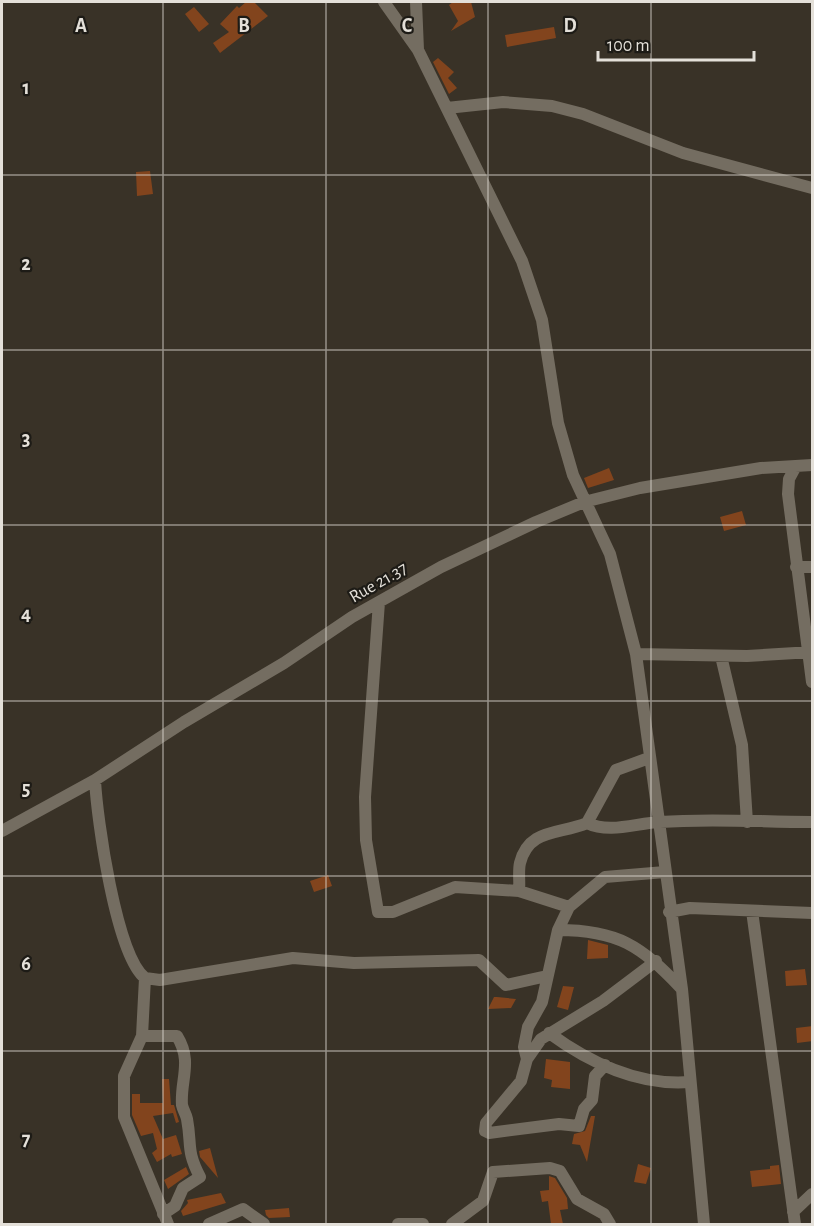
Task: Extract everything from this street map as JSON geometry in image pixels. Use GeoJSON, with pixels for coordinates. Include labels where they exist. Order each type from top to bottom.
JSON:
{"type":"FeatureCollection","features":[{"type":"Feature","properties":{"kind":"street"},"geometry":{"type":"LineString","coordinates":[[384,2],[418,50],[522,261],[542,320],[558,423],[573,475],[610,554],[636,654],[669,912],[682,989],[704,1224]]}},
{"type":"Feature","properties":{"kind":"street"},"geometry":{"type":"LineString","coordinates":[[416,2],[418,50]]}},
{"type":"Feature","properties":{"kind":"street"},"geometry":{"type":"LineString","coordinates":[[447,108],[503,102],[552,106],[583,114],[683,153],[813,188]]}},
{"type":"Feature","properties":{"kind":"street","name":"Rue 21.37"},"geometry":{"type":"LineString","coordinates":[[2,831],[95,780],[379,602],[441,567],[584,502],[685,480],[813,465]]}},
{"type":"Feature","properties":{"kind":"street"},"geometry":{"type":"LineString","coordinates":[[796,466],[789,479],[788,494],[813,682]]}},
{"type":"Feature","properties":{"kind":"street"},"geometry":{"type":"LineString","coordinates":[[796,567],[813,567]]}},
{"type":"Feature","properties":{"kind":"street"},"geometry":{"type":"LineString","coordinates":[[379,602],[365,797],[366,840],[378,912],[393,912],[455,887],[519,891],[569,907]]}},
{"type":"Feature","properties":{"kind":"street"},"geometry":{"type":"LineString","coordinates":[[636,654],[721,656],[810,652]]}},
{"type":"Feature","properties":{"kind":"street"},"geometry":{"type":"LineString","coordinates":[[721,656],[742,745],[747,822]]}},
{"type":"Feature","properties":{"kind":"street"},"geometry":{"type":"LineString","coordinates":[[587,823],[616,770],[650,758]]}},
{"type":"Feature","properties":{"kind":"street"},"geometry":{"type":"LineString","coordinates":[[95,780],[101,843],[126,949],[145,978],[142,1036],[124,1076],[124,1117],[166,1219]]}},
{"type":"Feature","properties":{"kind":"street"},"geometry":{"type":"LineString","coordinates":[[519,891],[520,862],[529,844],[539,834],[566,830],[587,823],[594,826],[620,827],[658,822],[813,822]]}},
{"type":"Feature","properties":{"kind":"street"},"geometry":{"type":"LineString","coordinates":[[527,1059],[524,1047],[528,1027],[542,1002],[558,930],[569,907],[605,877],[664,872]]}},
{"type":"Feature","properties":{"kind":"street"},"geometry":{"type":"LineString","coordinates":[[669,912],[690,908],[813,913]]}},
{"type":"Feature","properties":{"kind":"street"},"geometry":{"type":"LineString","coordinates":[[752,911],[794,1218]]}},
{"type":"Feature","properties":{"kind":"street"},"geometry":{"type":"LineString","coordinates":[[558,930],[607,935],[641,950],[656,961],[682,989]]}},
{"type":"Feature","properties":{"kind":"street"},"geometry":{"type":"LineString","coordinates":[[145,978],[160,981],[293,958],[354,963],[479,960],[506,985],[547,976]]}},
{"type":"Feature","properties":{"kind":"street"},"geometry":{"type":"LineString","coordinates":[[605,1065],[595,1076],[592,1100],[584,1109],[579,1126],[559,1124],[489,1133],[485,1131],[486,1123],[521,1081],[527,1059],[535,1046],[549,1033],[603,1001],[656,961]]}},
{"type":"Feature","properties":{"kind":"street"},"geometry":{"type":"LineString","coordinates":[[549,1033],[579,1053],[631,1077],[668,1084],[690,1082]]}},
{"type":"Feature","properties":{"kind":"street"},"geometry":{"type":"LineString","coordinates":[[142,1036],[177,1036],[186,1068],[182,1105],[186,1116],[189,1151],[200,1178],[183,1188],[166,1219]]}},
{"type":"Feature","properties":{"kind":"street"},"geometry":{"type":"LineString","coordinates":[[452,1224],[483,1201],[493,1172],[550,1168],[560,1171],[577,1200],[604,1214],[610,1224]]}},
{"type":"Feature","properties":{"kind":"street"},"geometry":{"type":"LineString","coordinates":[[794,1218],[813,1194]]}},
{"type":"Feature","properties":{"kind":"street"},"geometry":{"type":"LineString","coordinates":[[208,1224],[243,1209],[264,1224]]}},
{"type":"Feature","properties":{"kind":"street"},"geometry":{"type":"LineString","coordinates":[[398,1224],[423,1224]]}},
{"type":"Feature","properties":{"kind":"building"},"geometry":{"type":"Polygon","coordinates":[[[246,2],[254,2],[268,16],[220,53],[213,43],[229,32],[220,24],[237,6],[239,8],[246,2]]]}},
{"type":"Feature","properties":{"kind":"building"},"geometry":{"type":"Polygon","coordinates":[[[453,2],[471,2],[475,17],[451,31],[458,21],[449,5],[453,2]]]}},
{"type":"Feature","properties":{"kind":"building"},"geometry":{"type":"Polygon","coordinates":[[[194,7],[209,24],[199,32],[185,14],[194,7]]]}},
{"type":"Feature","properties":{"kind":"building"},"geometry":{"type":"Polygon","coordinates":[[[554,27],[556,38],[507,47],[505,35],[554,27]]]}},
{"type":"Feature","properties":{"kind":"building"},"geometry":{"type":"Polygon","coordinates":[[[438,58],[454,72],[448,78],[457,88],[449,94],[433,62],[438,58]]]}},
{"type":"Feature","properties":{"kind":"building"},"geometry":{"type":"Polygon","coordinates":[[[150,171],[153,194],[137,196],[136,172],[150,171]]]}},
{"type":"Feature","properties":{"kind":"building"},"geometry":{"type":"Polygon","coordinates":[[[609,468],[614,480],[588,488],[584,478],[609,468]]]}},
{"type":"Feature","properties":{"kind":"building"},"geometry":{"type":"Polygon","coordinates":[[[742,511],[746,525],[724,531],[720,517],[742,511]]]}},
{"type":"Feature","properties":{"kind":"building"},"geometry":{"type":"Polygon","coordinates":[[[328,875],[332,886],[314,892],[310,881],[328,875]]]}},
{"type":"Feature","properties":{"kind":"building"},"geometry":{"type":"Polygon","coordinates":[[[588,940],[608,945],[608,958],[587,959],[588,940]]]}},
{"type":"Feature","properties":{"kind":"building"},"geometry":{"type":"Polygon","coordinates":[[[805,969],[807,985],[786,986],[785,971],[805,969]]]}},
{"type":"Feature","properties":{"kind":"building"},"geometry":{"type":"Polygon","coordinates":[[[563,986],[574,987],[568,1010],[557,1007],[563,986]]]}},
{"type":"Feature","properties":{"kind":"building"},"geometry":{"type":"Polygon","coordinates":[[[494,997],[516,999],[511,1008],[488,1009],[494,997]]]}},
{"type":"Feature","properties":{"kind":"building"},"geometry":{"type":"Polygon","coordinates":[[[813,1026],[813,1041],[797,1043],[796,1028],[813,1026]]]}},
{"type":"Feature","properties":{"kind":"building"},"geometry":{"type":"Polygon","coordinates":[[[546,1059],[570,1062],[570,1089],[551,1087],[552,1080],[544,1078],[546,1059]]]}},
{"type":"Feature","properties":{"kind":"building"},"geometry":{"type":"Polygon","coordinates":[[[162,1079],[169,1079],[171,1105],[174,1105],[179,1122],[176,1123],[173,1113],[153,1116],[163,1139],[176,1135],[182,1154],[172,1157],[171,1154],[157,1162],[152,1153],[157,1149],[153,1133],[141,1136],[132,1115],[132,1094],[140,1094],[140,1103],[163,1103],[162,1079]]]}},
{"type":"Feature","properties":{"kind":"building"},"geometry":{"type":"Polygon","coordinates":[[[591,1116],[595,1116],[587,1162],[580,1145],[572,1144],[574,1134],[585,1131],[591,1116]]]}},
{"type":"Feature","properties":{"kind":"building"},"geometry":{"type":"Polygon","coordinates":[[[210,1148],[218,1178],[200,1157],[199,1151],[210,1148]]]}},
{"type":"Feature","properties":{"kind":"building"},"geometry":{"type":"Polygon","coordinates":[[[638,1164],[651,1168],[646,1184],[634,1182],[638,1164]]]}},
{"type":"Feature","properties":{"kind":"building"},"geometry":{"type":"Polygon","coordinates":[[[779,1165],[781,1184],[752,1187],[750,1171],[770,1169],[770,1166],[779,1165]]]}},
{"type":"Feature","properties":{"kind":"building"},"geometry":{"type":"Polygon","coordinates":[[[186,1167],[189,1174],[168,1189],[164,1180],[186,1167]]]}},
{"type":"Feature","properties":{"kind":"building"},"geometry":{"type":"Polygon","coordinates":[[[549,1176],[555,1178],[567,1198],[568,1209],[560,1210],[563,1224],[551,1224],[548,1201],[542,1202],[540,1191],[549,1190],[549,1176]]]}},
{"type":"Feature","properties":{"kind":"building"},"geometry":{"type":"Polygon","coordinates":[[[221,1193],[226,1203],[183,1216],[181,1211],[188,1203],[187,1200],[221,1193]]]}},
{"type":"Feature","properties":{"kind":"building"},"geometry":{"type":"Polygon","coordinates":[[[289,1208],[290,1217],[269,1218],[265,1210],[289,1208]]]}}]}
